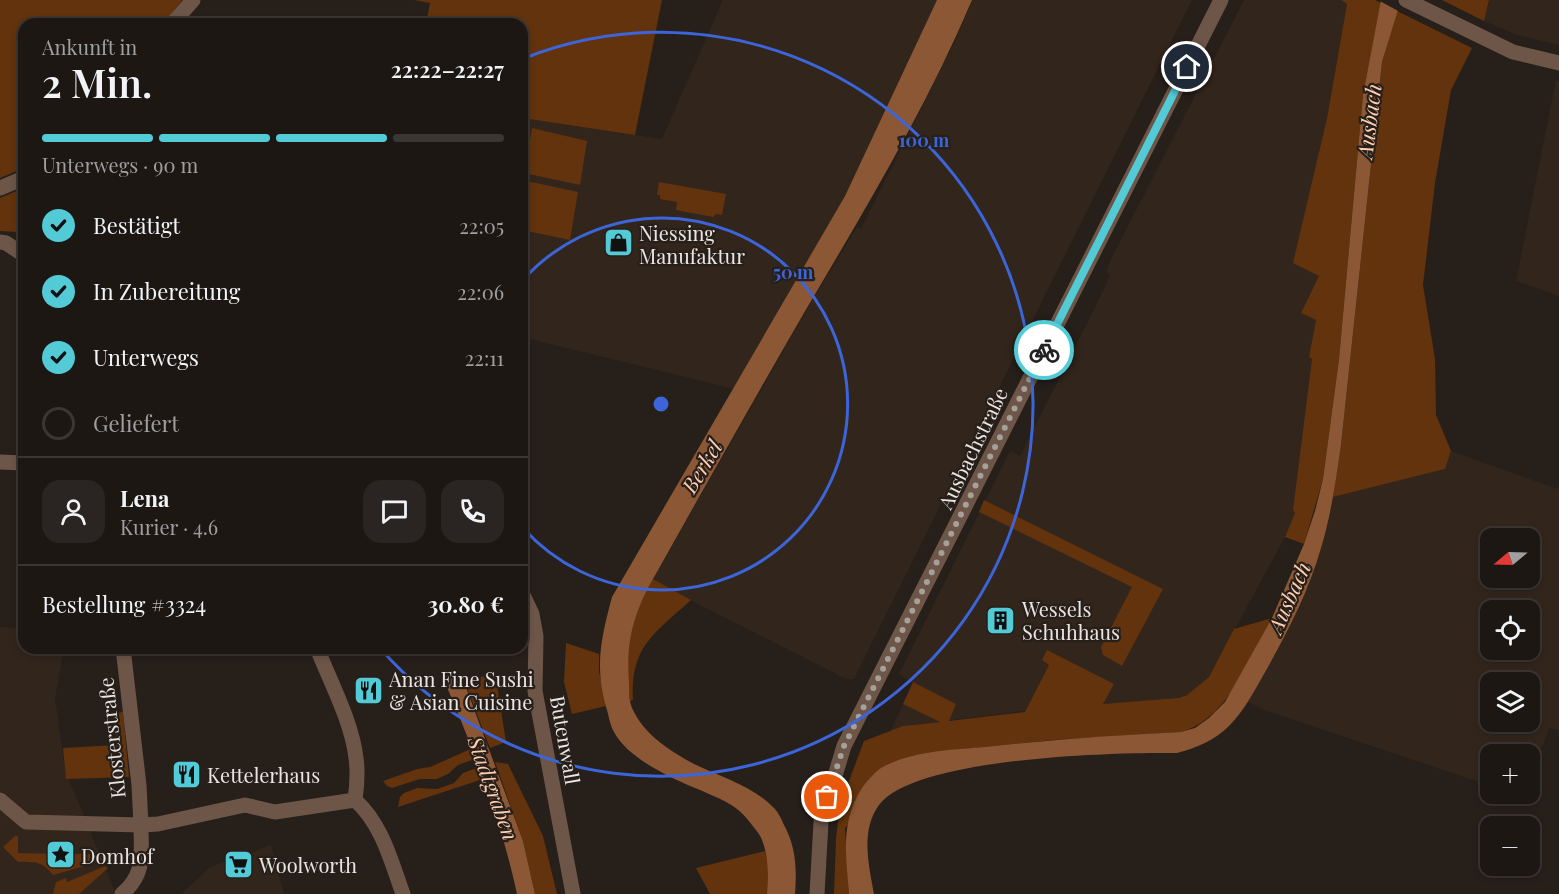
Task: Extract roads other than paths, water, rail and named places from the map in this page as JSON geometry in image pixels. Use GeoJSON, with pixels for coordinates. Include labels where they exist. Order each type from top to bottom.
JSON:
{"type":"FeatureCollection","features":[{"type":"Feature","properties":{"kind":"street"},"geometry":{"type":"LineString","coordinates":[[177,18],[193,0]]}},
{"type":"Feature","properties":{"kind":"street","name":"Ausbachstraße"},"geometry":{"type":"LineString","coordinates":[[818,894],[821,822],[844,746],[1221,0]]}},
{"type":"Feature","properties":{"kind":"street"},"geometry":{"type":"LineString","coordinates":[[1406,0],[1513,52],[1559,63]]}},
{"type":"Feature","properties":{"kind":"street"},"geometry":{"type":"LineString","coordinates":[[0,188],[18,180]]}},
{"type":"Feature","properties":{"kind":"street"},"geometry":{"type":"LineString","coordinates":[[0,242],[18,251]]}},
{"type":"Feature","properties":{"kind":"street"},"geometry":{"type":"LineString","coordinates":[[0,462],[18,463]]}},
{"type":"Feature","properties":{"kind":"street","name":"Butenwall"},"geometry":{"type":"LineString","coordinates":[[528,606],[536,636],[535,691],[573,894]]}},
{"type":"Feature","properties":{"kind":"street","name":"Klosterstraße"},"geometry":{"type":"LineString","coordinates":[[124,654],[139,785],[141,825]]}},
{"type":"Feature","properties":{"kind":"street"},"geometry":{"type":"LineString","coordinates":[[319,654],[346,719],[356,756],[355,800]]}},
{"type":"Feature","properties":{"kind":"street"},"geometry":{"type":"LineString","coordinates":[[0,800],[26,822],[141,825],[158,824],[245,805],[275,812],[355,800]]}},
{"type":"Feature","properties":{"kind":"street"},"geometry":{"type":"LineString","coordinates":[[355,800],[374,822],[384,842],[403,894]]}},
{"type":"Feature","properties":{"kind":"street"},"geometry":{"type":"LineString","coordinates":[[122,894],[133,884],[141,867],[141,825]]}},
{"type":"Feature","properties":{"kind":"water","name":"Berkel"},"geometry":{"type":"Polygon","coordinates":[[[937,0],[972,0],[935,81],[893,159],[653,579],[640,605],[632,629],[628,668],[630,701],[644,727],[659,742],[685,759],[766,800],[780,817],[793,849],[796,866],[795,894],[767,894],[766,853],[760,836],[741,812],[729,803],[652,767],[630,751],[614,732],[601,680],[600,653],[605,626],[612,597],[845,196],[937,0]]]}},
{"type":"Feature","properties":{"kind":"water","name":"Ausbach"},"geometry":{"type":"Polygon","coordinates":[[[1381,0],[1401,0],[1382,62],[1341,445],[1333,497],[1325,536],[1302,599],[1246,705],[1224,731],[1205,743],[1177,753],[1066,756],[1019,761],[973,767],[932,776],[900,789],[879,805],[870,826],[868,849],[874,894],[849,894],[846,840],[850,814],[862,788],[881,768],[905,758],[945,750],[1181,732],[1195,728],[1225,702],[1272,618],[1304,544],[1323,479],[1339,359],[1363,95],[1381,0]]]}},
{"type":"Feature","properties":{"kind":"water","name":"Stadtgraben"},"geometry":{"type":"Polygon","coordinates":[[[461,674],[523,841],[535,894],[517,894],[503,838],[485,784],[443,678],[461,674]]]}},
{"type":"Feature","properties":{"kind":"place","name":"Niessing Manufaktur"},"geometry":{"type":"Point","coordinates":[618,243]}},
{"type":"Feature","properties":{"kind":"place","name":"Wessels Schuhhaus"},"geometry":{"type":"Point","coordinates":[1001,620]}},
{"type":"Feature","properties":{"kind":"place","name":"Anan Fine Sushi & Asian Cuisine"},"geometry":{"type":"Point","coordinates":[368,690]}},
{"type":"Feature","properties":{"kind":"place","name":"Kettelerhaus"},"geometry":{"type":"Point","coordinates":[186,774]}},
{"type":"Feature","properties":{"kind":"place","name":"Domhof"},"geometry":{"type":"Point","coordinates":[60,855]}},
{"type":"Feature","properties":{"kind":"place","name":"Woolworth"},"geometry":{"type":"Point","coordinates":[238,864]}}]}
